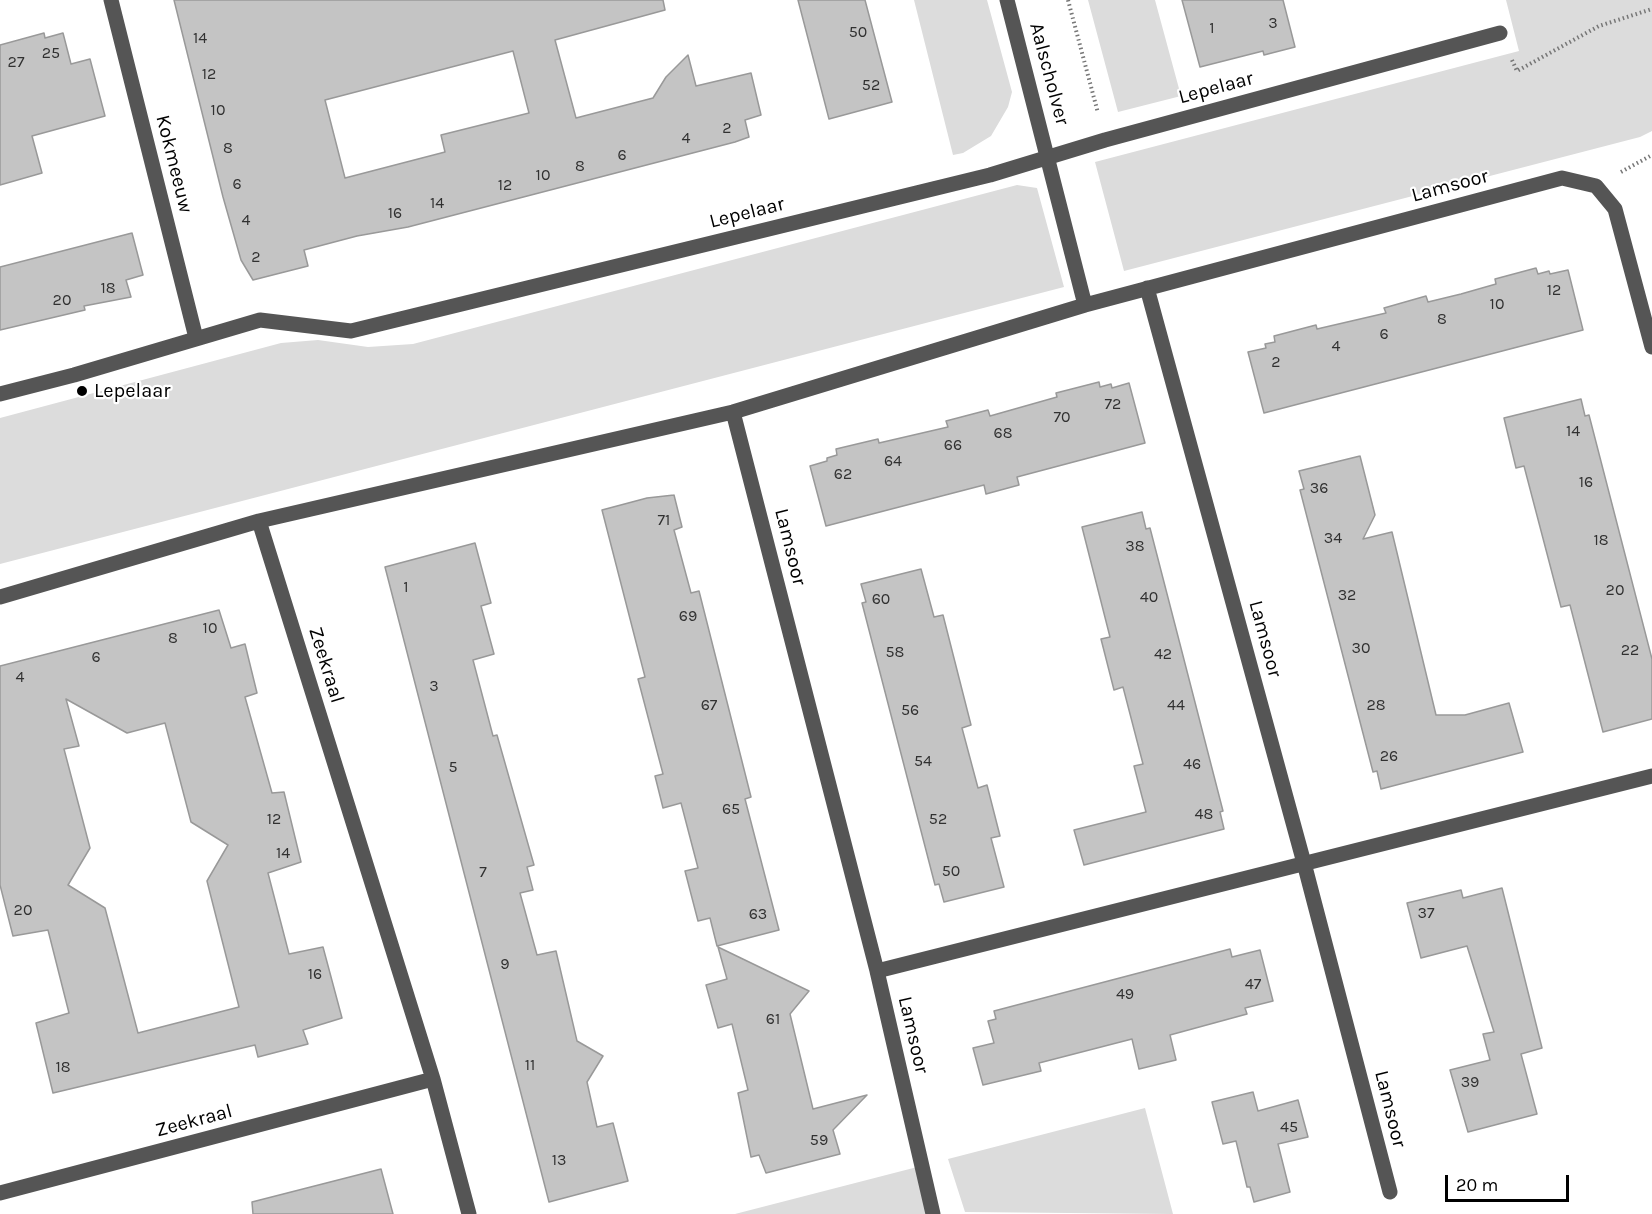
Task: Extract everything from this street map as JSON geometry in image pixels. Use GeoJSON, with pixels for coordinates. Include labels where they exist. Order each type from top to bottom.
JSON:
{"type":"FeatureCollection","features":[{"type":"Feature","properties":{"kind":"street","name":"Kokmeeuw"},"geometry":{"type":"LineString","coordinates":[[111,0],[196,338]]}},
{"type":"Feature","properties":{"kind":"street","name":"Aalscholver"},"geometry":{"type":"LineString","coordinates":[[1007,0],[1049,159]]}},
{"type":"Feature","properties":{"kind":"street","name":"Lepelaar"},"geometry":{"type":"LineString","coordinates":[[0,394],[74,375],[260,320],[351,331],[1049,159],[1105,140],[1500,33]]}},
{"type":"Feature","properties":{"kind":"street"},"geometry":{"type":"LineString","coordinates":[[1049,159],[1085,305]]}},
{"type":"Feature","properties":{"kind":"street","name":"Lamsoor"},"geometry":{"type":"LineString","coordinates":[[259,521],[733,412],[1085,305],[1562,178],[1596,186],[1616,209],[1652,347]]}},
{"type":"Feature","properties":{"kind":"street","name":"Lamsoor"},"geometry":{"type":"LineString","coordinates":[[1148,288],[1304,863],[1390,1192]]}},
{"type":"Feature","properties":{"kind":"street","name":"Lamsoor"},"geometry":{"type":"LineString","coordinates":[[733,412],[877,971],[933,1214]]}},
{"type":"Feature","properties":{"kind":"street"},"geometry":{"type":"LineString","coordinates":[[0,597],[259,521]]}},
{"type":"Feature","properties":{"kind":"street","name":"Zeekraal"},"geometry":{"type":"LineString","coordinates":[[259,521],[433,1079],[469,1214]]}},
{"type":"Feature","properties":{"kind":"street"},"geometry":{"type":"LineString","coordinates":[[877,971],[1652,776]]}},
{"type":"Feature","properties":{"kind":"street","name":"Zeekraal"},"geometry":{"type":"LineString","coordinates":[[0,1193],[433,1079]]}},
{"type":"Feature","properties":{"kind":"path"},"geometry":{"type":"LineString","coordinates":[[1068,0],[1105,140]]}},
{"type":"Feature","properties":{"kind":"path"},"geometry":{"type":"LineString","coordinates":[[1500,33],[1517,71],[1599,26],[1652,9]]}},
{"type":"Feature","properties":{"kind":"shaded area"},"geometry":{"type":"Polygon","coordinates":[[[914,0],[987,0],[1012,92],[1008,107],[991,136],[963,153],[953,155],[914,0]]]}},
{"type":"Feature","properties":{"kind":"shaded area"},"geometry":{"type":"Polygon","coordinates":[[[1088,0],[1155,0],[1181,96],[1118,112],[1088,0]]]}},
{"type":"Feature","properties":{"kind":"shaded area"},"geometry":{"type":"Polygon","coordinates":[[[1506,0],[1652,0],[1652,131],[1640,137],[1124,271],[1095,162],[1519,51],[1506,0]]]}},
{"type":"Feature","properties":{"kind":"shaded area"},"geometry":{"type":"Polygon","coordinates":[[[1017,185],[1037,188],[1064,287],[0,564],[0,418],[281,343],[318,340],[368,347],[413,344],[1017,185]]]}},
{"type":"Feature","properties":{"kind":"shaded area"},"geometry":{"type":"Polygon","coordinates":[[[1145,1108],[1173,1214],[965,1212],[948,1159],[1145,1108]]]}},
{"type":"Feature","properties":{"kind":"shaded area"},"geometry":{"type":"Polygon","coordinates":[[[925,1165],[937,1214],[735,1214],[925,1165]]]}},
{"type":"Feature","properties":{"kind":"building"},"geometry":{"type":"Polygon","coordinates":[[[174,0],[663,0],[665,10],[555,40],[576,118],[653,98],[666,77],[688,55],[696,86],[751,73],[761,115],[745,120],[749,137],[735,142],[408,227],[357,236],[304,250],[308,266],[253,280],[241,260],[174,0]],[[513,51],[325,100],[345,178],[445,152],[441,135],[529,113],[513,51]]]}},
{"type":"Feature","properties":{"kind":"building"},"geometry":{"type":"Polygon","coordinates":[[[798,0],[865,0],[892,102],[829,119],[798,0]]]}},
{"type":"Feature","properties":{"kind":"building"},"geometry":{"type":"Polygon","coordinates":[[[1182,0],[1283,0],[1295,47],[1264,55],[1263,51],[1200,67],[1182,0]]]}},
{"type":"Feature","properties":{"kind":"building"},"geometry":{"type":"Polygon","coordinates":[[[44,33],[45,38],[63,33],[71,64],[90,59],[105,116],[32,136],[42,173],[0,185],[0,45],[44,33]]]}},
{"type":"Feature","properties":{"kind":"building"},"geometry":{"type":"Polygon","coordinates":[[[132,233],[143,275],[126,280],[131,297],[84,306],[85,310],[0,330],[0,267],[132,233]]]}},
{"type":"Feature","properties":{"kind":"building"},"geometry":{"type":"Polygon","coordinates":[[[1536,268],[1538,274],[1568,270],[1583,330],[1264,413],[1248,352],[1266,348],[1265,344],[1275,342],[1274,336],[1316,325],[1317,329],[1386,313],[1384,308],[1426,296],[1428,302],[1461,294],[1496,284],[1495,279],[1536,268]]]}},
{"type":"Feature","properties":{"kind":"building"},"geometry":{"type":"Polygon","coordinates":[[[1099,382],[1100,387],[1111,384],[1112,388],[1129,383],[1145,443],[1017,477],[1019,485],[986,494],[984,485],[826,526],[810,466],[837,455],[836,449],[878,439],[879,443],[948,427],[946,421],[988,410],[990,416],[1057,397],[1056,393],[1099,382]]]}},
{"type":"Feature","properties":{"kind":"building"},"geometry":{"type":"Polygon","coordinates":[[[1581,399],[1585,416],[1589,415],[1652,659],[1652,719],[1603,732],[1570,605],[1561,607],[1524,466],[1516,468],[1504,418],[1581,399]]]}},
{"type":"Feature","properties":{"kind":"building"},"geometry":{"type":"Polygon","coordinates":[[[1360,456],[1375,515],[1363,539],[1392,532],[1436,715],[1465,715],[1509,703],[1523,752],[1381,789],[1377,771],[1373,772],[1300,490],[1304,489],[1299,471],[1360,456]]]}},
{"type":"Feature","properties":{"kind":"building"},"geometry":{"type":"Polygon","coordinates":[[[674,495],[682,527],[674,530],[691,593],[699,591],[751,797],[745,799],[779,930],[717,946],[710,918],[698,921],[685,871],[698,868],[681,803],[663,808],[655,776],[663,774],[638,679],[645,677],[602,510],[647,498],[674,495]]]}},
{"type":"Feature","properties":{"kind":"building"},"geometry":{"type":"Polygon","coordinates":[[[1142,512],[1146,529],[1150,528],[1223,811],[1220,812],[1224,829],[1084,865],[1074,830],[1146,812],[1134,766],[1143,764],[1123,687],[1114,690],[1101,639],[1110,637],[1082,527],[1142,512]]]}},
{"type":"Feature","properties":{"kind":"building"},"geometry":{"type":"Polygon","coordinates":[[[475,543],[491,603],[481,606],[494,654],[473,660],[493,736],[497,735],[534,865],[527,867],[533,890],[520,893],[537,955],[556,951],[577,1041],[603,1056],[587,1082],[597,1127],[613,1123],[628,1181],[549,1202],[385,567],[475,543]]]}},
{"type":"Feature","properties":{"kind":"building"},"geometry":{"type":"Polygon","coordinates":[[[921,569],[934,617],[943,615],[971,725],[962,728],[978,788],[987,785],[1000,836],[991,838],[1004,887],[944,902],[939,884],[935,885],[862,603],[866,602],[861,584],[921,569]]]}},
{"type":"Feature","properties":{"kind":"building"},"geometry":{"type":"Polygon","coordinates":[[[219,610],[231,648],[245,644],[257,693],[245,697],[272,793],[284,792],[301,862],[268,873],[289,954],[323,947],[342,1018],[303,1030],[308,1044],[258,1057],[255,1045],[53,1093],[36,1023],[69,1013],[48,930],[13,936],[0,885],[0,666],[219,610]],[[66,699],[79,746],[64,749],[90,848],[68,885],[105,908],[138,1033],[239,1007],[207,881],[228,845],[191,822],[165,723],[127,733],[66,699]]]}},
{"type":"Feature","properties":{"kind":"building"},"geometry":{"type":"Polygon","coordinates":[[[1502,888],[1542,1048],[1521,1054],[1537,1114],[1468,1132],[1450,1070],[1490,1060],[1483,1034],[1494,1032],[1467,946],[1421,958],[1407,903],[1461,890],[1463,898],[1502,888]]]}},
{"type":"Feature","properties":{"kind":"building"},"geometry":{"type":"Polygon","coordinates":[[[718,947],[809,991],[790,1014],[813,1109],[867,1095],[833,1130],[840,1154],[766,1173],[759,1155],[751,1157],[738,1093],[748,1090],[732,1024],[718,1028],[706,985],[727,979],[718,947]]]}},
{"type":"Feature","properties":{"kind":"building"},"geometry":{"type":"Polygon","coordinates":[[[1230,949],[1232,957],[1260,950],[1273,1001],[1245,1008],[1247,1014],[1170,1035],[1176,1060],[1139,1069],[1132,1039],[1039,1063],[1041,1071],[983,1085],[973,1048],[994,1043],[988,1021],[996,1019],[994,1011],[1230,949]]]}},
{"type":"Feature","properties":{"kind":"building"},"geometry":{"type":"Polygon","coordinates":[[[1253,1092],[1258,1111],[1298,1100],[1308,1137],[1278,1144],[1290,1192],[1254,1202],[1250,1187],[1247,1187],[1236,1141],[1223,1144],[1212,1102],[1253,1092]]]}},
{"type":"Feature","properties":{"kind":"building"},"geometry":{"type":"Polygon","coordinates":[[[381,1169],[393,1214],[253,1214],[252,1202],[381,1169]]]}},
{"type":"Feature","properties":{"kind":"place","name":"Lepelaar"},"geometry":{"type":"Point","coordinates":[82,391]}}]}
